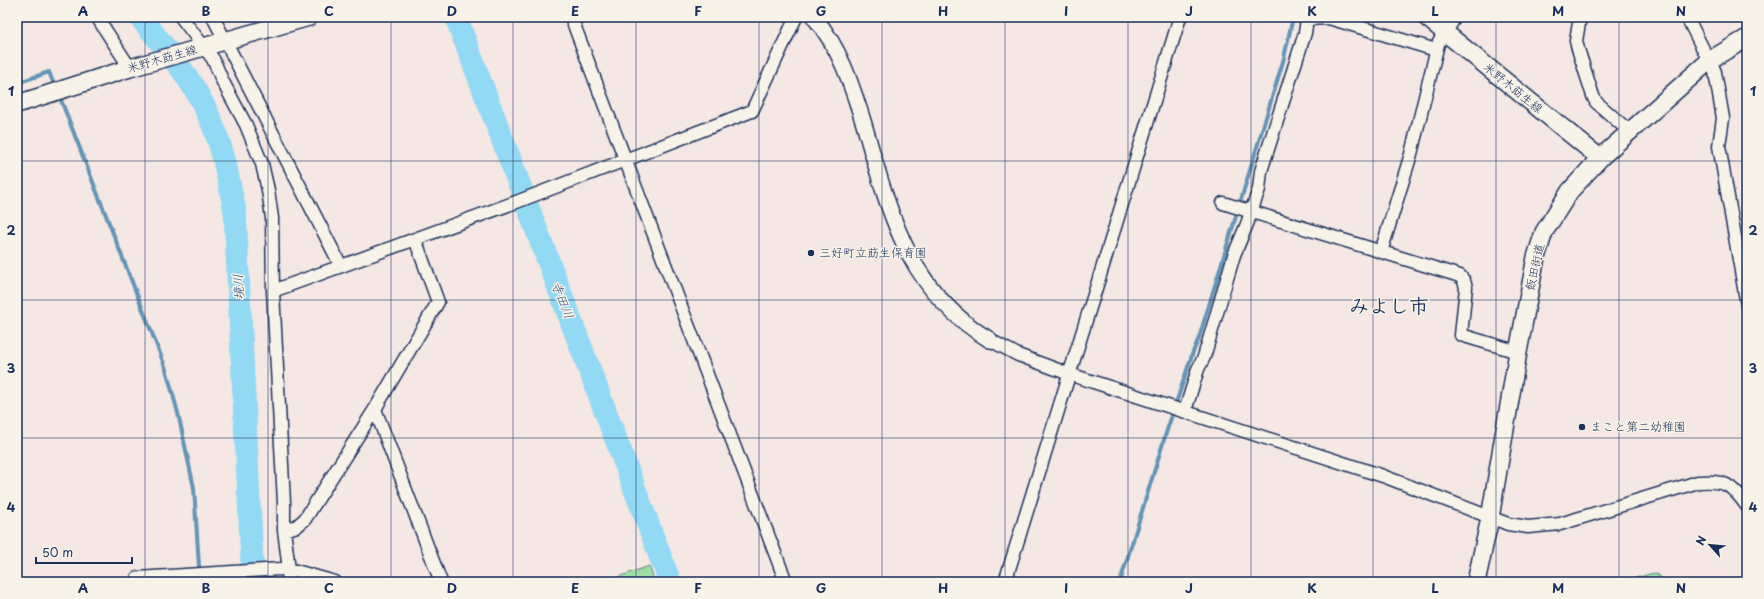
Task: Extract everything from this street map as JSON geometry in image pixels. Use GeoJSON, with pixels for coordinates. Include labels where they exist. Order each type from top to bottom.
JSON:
{"type":"FeatureCollection","features":[{"type":"Feature","properties":{"kind":"main road","name":"米野木莇生線"},"geometry":{"type":"LineString","coordinates":[[17,104],[130,68],[309,17]]}},
{"type":"Feature","properties":{"kind":"main road","name":"米野木莇生線"},"geometry":{"type":"LineString","coordinates":[[1426,17],[1600,158]]}},
{"type":"Feature","properties":{"kind":"main road","name":"飯田街道"},"geometry":{"type":"LineString","coordinates":[[1476,582],[1490,518],[1518,352],[1536,257],[1544,232],[1570,191],[1600,158],[1710,60],[1747,38]]}},
{"type":"Feature","properties":{"kind":"street"},"geometry":{"type":"LineString","coordinates":[[97,17],[130,68]]}},
{"type":"Feature","properties":{"kind":"street"},"geometry":{"type":"LineString","coordinates":[[181,17],[213,59],[223,82],[246,125],[262,164],[268,190],[272,218],[273,291],[284,503],[286,574]]}},
{"type":"Feature","properties":{"kind":"street"},"geometry":{"type":"LineString","coordinates":[[213,17],[341,266]]}},
{"type":"Feature","properties":{"kind":"street"},"geometry":{"type":"LineString","coordinates":[[571,17],[624,160],[786,582]]}},
{"type":"Feature","properties":{"kind":"street"},"geometry":{"type":"LineString","coordinates":[[273,291],[520,201],[752,111],[796,17]]}},
{"type":"Feature","properties":{"kind":"street"},"geometry":{"type":"LineString","coordinates":[[814,17],[828,36],[845,67],[894,223],[910,258],[928,286],[966,324],[1018,356],[1383,476],[1508,524],[1528,527],[1560,524],[1698,482],[1714,480],[1735,489],[1747,506]]}},
{"type":"Feature","properties":{"kind":"street"},"geometry":{"type":"LineString","coordinates":[[1005,582],[1180,17]]}},
{"type":"Feature","properties":{"kind":"street"},"geometry":{"type":"LineString","coordinates":[[1381,252],[1412,154],[1436,56],[1436,50],[1453,17]]}},
{"type":"Feature","properties":{"kind":"street"},"geometry":{"type":"LineString","coordinates":[[1580,17],[1576,41],[1593,96],[1596,102],[1630,132]]}},
{"type":"Feature","properties":{"kind":"street"},"geometry":{"type":"LineString","coordinates":[[1687,17],[1715,72],[1723,118],[1720,146],[1747,305]]}},
{"type":"Feature","properties":{"kind":"street"},"geometry":{"type":"LineString","coordinates":[[1185,411],[1198,369],[1204,357],[1234,255],[1258,189],[1261,171],[1305,33],[1307,19],[1329,18],[1436,50]]}},
{"type":"Feature","properties":{"kind":"street"},"geometry":{"type":"LineString","coordinates":[[1225,204],[1462,278],[1466,287],[1461,335],[1518,352]]}},
{"type":"Feature","properties":{"kind":"street"},"geometry":{"type":"LineString","coordinates":[[284,530],[297,526],[305,519],[375,408],[438,302],[415,239]]}},
{"type":"Feature","properties":{"kind":"street"},"geometry":{"type":"LineString","coordinates":[[375,408],[441,582]]}},
{"type":"Feature","properties":{"kind":"street"},"geometry":{"type":"LineString","coordinates":[[137,578],[195,578],[222,572],[286,574],[335,582]]}},
{"type":"Feature","properties":{"kind":"green space"},"geometry":{"type":"Polygon","coordinates":[[[649,566],[655,582],[604,582],[649,566]]]}},
{"type":"Feature","properties":{"kind":"green space"},"geometry":{"type":"Polygon","coordinates":[[[1654,573],[1668,582],[1620,582],[1654,573]]]}},
{"type":"Feature","properties":{"kind":"waterway","name":"境川"},"geometry":{"type":"LineString","coordinates":[[140,17],[186,76],[202,101],[218,138],[235,211],[253,582]]}},
{"type":"Feature","properties":{"kind":"waterway","name":"寺田川"},"geometry":{"type":"LineString","coordinates":[[456,17],[670,582]]}},
{"type":"Feature","properties":{"kind":"waterway"},"geometry":{"type":"LineString","coordinates":[[1120,582],[1167,430],[1199,338],[1284,58],[1293,17]]}},
{"type":"Feature","properties":{"kind":"waterway"},"geometry":{"type":"LineString","coordinates":[[17,83],[49,72],[55,87]]}},
{"type":"Feature","properties":{"kind":"waterway"},"geometry":{"type":"LineString","coordinates":[[59,95],[166,369],[178,413],[194,488],[200,582]]}},
{"type":"Feature","properties":{"kind":"place","name":"三好町立莇生保育園"},"geometry":{"type":"Point","coordinates":[811,253]}},
{"type":"Feature","properties":{"kind":"place","name":"まこと第二幼稚園"},"geometry":{"type":"Point","coordinates":[1582,427]}},
{"type":"Feature","properties":{"kind":"district","name":"みよし市"},"geometry":{"type":"Point","coordinates":[1389,306]}}]}
